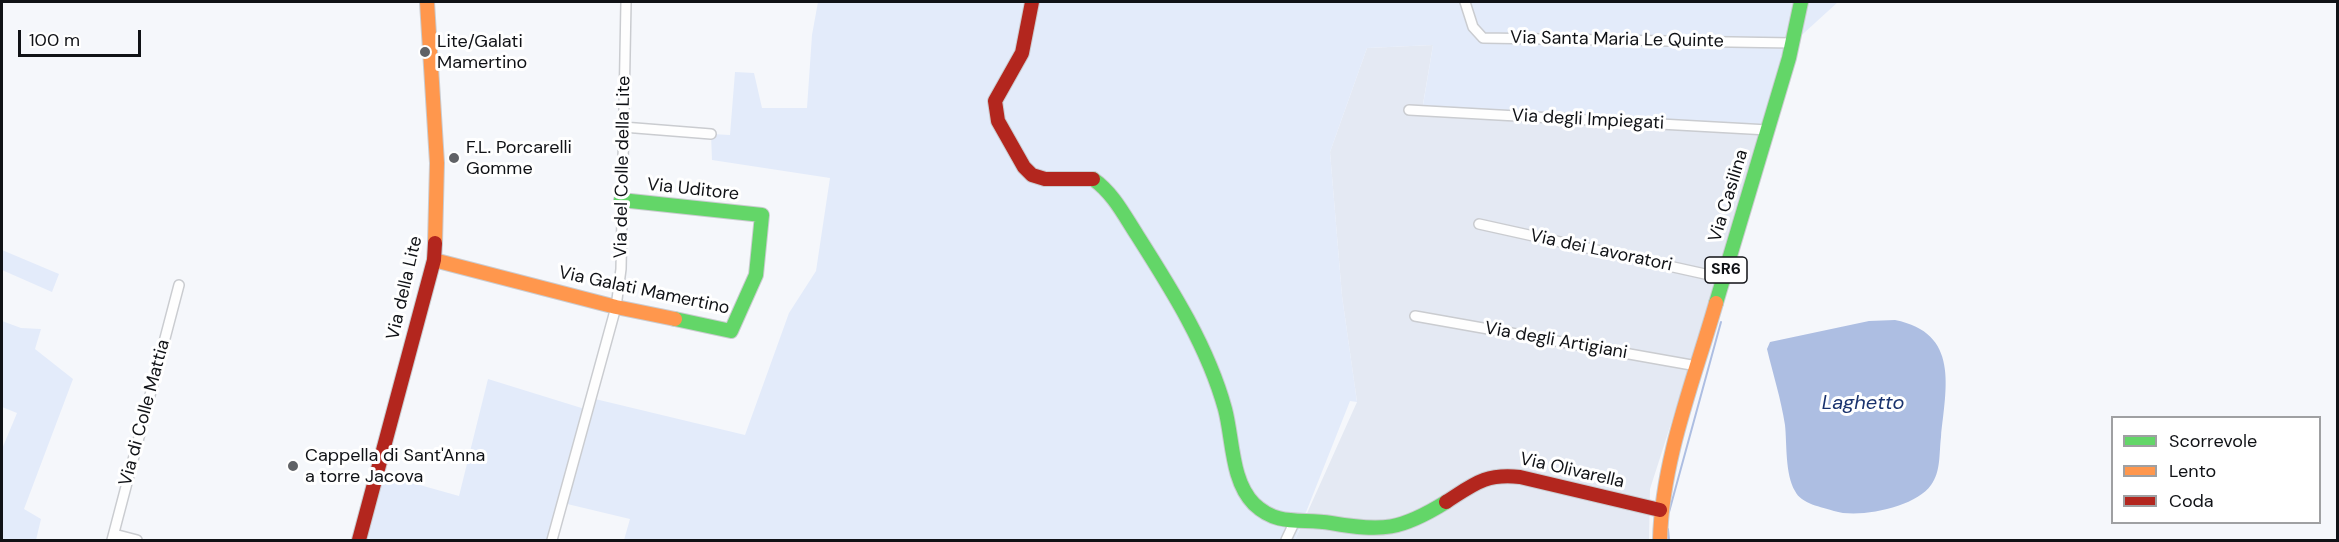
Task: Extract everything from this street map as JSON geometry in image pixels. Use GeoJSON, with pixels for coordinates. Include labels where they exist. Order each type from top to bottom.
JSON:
{"type":"FeatureCollection","features":[{"type":"Feature","properties":{"kind":"street","name":"Via della Lite"},"geometry":{"type":"LineString","coordinates":[[359,540],[434,260],[437,233],[437,168],[427,2]]}},
{"type":"Feature","properties":{"kind":"street","name":"Via del Colle della Lite"},"geometry":{"type":"LineString","coordinates":[[552,540],[616,307],[621,269],[626,2]]}},
{"type":"Feature","properties":{"kind":"street"},"geometry":{"type":"LineString","coordinates":[[1032,2],[1022,53],[995,101],[998,120],[1024,167],[1032,175],[1045,179],[1092,178],[1106,186],[1163,276],[1202,347],[1223,404],[1239,478],[1245,494],[1265,512],[1294,523],[1286,540]]}},
{"type":"Feature","properties":{"kind":"street","name":"Via Santa Maria Le Quinte"},"geometry":{"type":"LineString","coordinates":[[1465,2],[1473,27],[1483,38],[1793,43]]}},
{"type":"Feature","properties":{"kind":"street","name":"Via Casilina"},"geometry":{"type":"LineString","coordinates":[[1660,540],[1660,510],[1671,458],[1793,43],[1801,2]]}},
{"type":"Feature","properties":{"kind":"street","name":"Via degli Impiegati"},"geometry":{"type":"LineString","coordinates":[[1409,110],[1768,130]]}},
{"type":"Feature","properties":{"kind":"street"},"geometry":{"type":"LineString","coordinates":[[623,127],[711,135]]}},
{"type":"Feature","properties":{"kind":"street","name":"Via Uditore"},"geometry":{"type":"LineString","coordinates":[[621,200],[762,215]]}},
{"type":"Feature","properties":{"kind":"street","name":"Via Galati Mamertino"},"geometry":{"type":"LineString","coordinates":[[434,260],[616,307],[731,331],[756,275],[762,215]]}},
{"type":"Feature","properties":{"kind":"street","name":"Via dei Lavoratori"},"geometry":{"type":"LineString","coordinates":[[1479,224],[1723,278]]}},
{"type":"Feature","properties":{"kind":"street","name":"Via di Colle Mattia"},"geometry":{"type":"LineString","coordinates":[[113,537],[179,285]]}},
{"type":"Feature","properties":{"kind":"street","name":"Via degli Artigiani"},"geometry":{"type":"LineString","coordinates":[[1415,316],[1697,366]]}},
{"type":"Feature","properties":{"kind":"street","name":"Via Olivarella"},"geometry":{"type":"LineString","coordinates":[[1294,523],[1313,519],[1353,527],[1396,528],[1419,519],[1474,482],[1501,475],[1520,477],[1660,510]]}},
{"type":"Feature","properties":{"kind":"street"},"geometry":{"type":"LineString","coordinates":[[113,537],[137,540]]}},
{"type":"Feature","properties":{"kind":"shaded area"},"geometry":{"type":"Polygon","coordinates":[[[818,2],[1838,2],[1793,43],[1761,128],[1422,111],[1433,45],[1367,48],[1330,152],[1342,296],[1357,402],[1350,401],[1295,540],[624,540],[630,519],[563,503],[552,540],[357,540],[377,473],[459,496],[488,379],[588,410],[591,398],[745,435],[789,313],[816,271],[830,178],[712,160],[711,134],[730,135],[735,72],[754,73],[762,108],[807,108],[812,35],[818,2]]]}},
{"type":"Feature","properties":{"kind":"shaded area"},"geometry":{"type":"Polygon","coordinates":[[[1433,45],[1422,110],[1759,133],[1720,271],[1650,489],[1649,540],[1295,540],[1357,402],[1342,296],[1330,152],[1367,48],[1433,45]]]}},
{"type":"Feature","properties":{"kind":"shaded area"},"geometry":{"type":"Polygon","coordinates":[[[2,250],[59,274],[52,292],[2,270],[2,250]]]}},
{"type":"Feature","properties":{"kind":"shaded area"},"geometry":{"type":"Polygon","coordinates":[[[2,321],[21,328],[41,329],[35,349],[73,379],[24,509],[41,519],[36,540],[2,540],[2,449],[17,413],[2,407],[2,321]]]}},
{"type":"Feature","properties":{"kind":"water","name":"Laghetto"},"geometry":{"type":"Polygon","coordinates":[[[1895,320],[1916,327],[1930,337],[1939,350],[1944,365],[1945,399],[1939,462],[1934,480],[1924,493],[1913,499],[1872,512],[1845,513],[1807,502],[1795,491],[1790,476],[1785,425],[1767,349],[1770,342],[1869,321],[1895,320]]]}},
{"type":"Feature","properties":{"kind":"waterway"},"geometry":{"type":"LineString","coordinates":[[1669,512],[1721,322]]}},
{"type":"Feature","properties":{"kind":"waterway"},"geometry":{"type":"LineString","coordinates":[[1668,529],[1669,540]]}},
{"type":"Feature","properties":{"kind":"traffic: fast"},"geometry":{"type":"LineString","coordinates":[[1716,303],[1789,58],[1801,2]]}},
{"type":"Feature","properties":{"kind":"traffic: fast"},"geometry":{"type":"LineString","coordinates":[[1093,179],[1123,212],[1176,298],[1199,341],[1225,409],[1241,484],[1246,495],[1254,504],[1281,519],[1378,528],[1404,523],[1446,502]]}},
{"type":"Feature","properties":{"kind":"traffic: fast"},"geometry":{"type":"LineString","coordinates":[[621,200],[762,215],[756,275],[731,331],[675,319]]}},
{"type":"Feature","properties":{"kind":"traffic: slow"},"geometry":{"type":"LineString","coordinates":[[427,2],[437,163],[435,243]]}},
{"type":"Feature","properties":{"kind":"traffic: slow"},"geometry":{"type":"LineString","coordinates":[[434,260],[616,307],[675,319]]}},
{"type":"Feature","properties":{"kind":"traffic: slow"},"geometry":{"type":"LineString","coordinates":[[1660,540],[1666,480],[1673,450],[1716,303]]}},
{"type":"Feature","properties":{"kind":"traffic: jam"},"geometry":{"type":"LineString","coordinates":[[1032,2],[1022,53],[995,101],[998,121],[1024,167],[1032,175],[1045,179],[1093,179]]}},
{"type":"Feature","properties":{"kind":"traffic: jam"},"geometry":{"type":"LineString","coordinates":[[359,540],[434,260],[435,243]]}},
{"type":"Feature","properties":{"kind":"traffic: jam"},"geometry":{"type":"LineString","coordinates":[[1446,502],[1481,481],[1508,476],[1660,510]]}},
{"type":"Feature","properties":{"kind":"place","name":"Lite/Galati Mamertino"},"geometry":{"type":"Point","coordinates":[425,52]}},
{"type":"Feature","properties":{"kind":"place","name":"F.L. Porcarelli Gomme"},"geometry":{"type":"Point","coordinates":[454,158]}},
{"type":"Feature","properties":{"kind":"place","name":"Cappella di Sant'Anna a torre Jacova"},"geometry":{"type":"Point","coordinates":[293,466]}}]}
